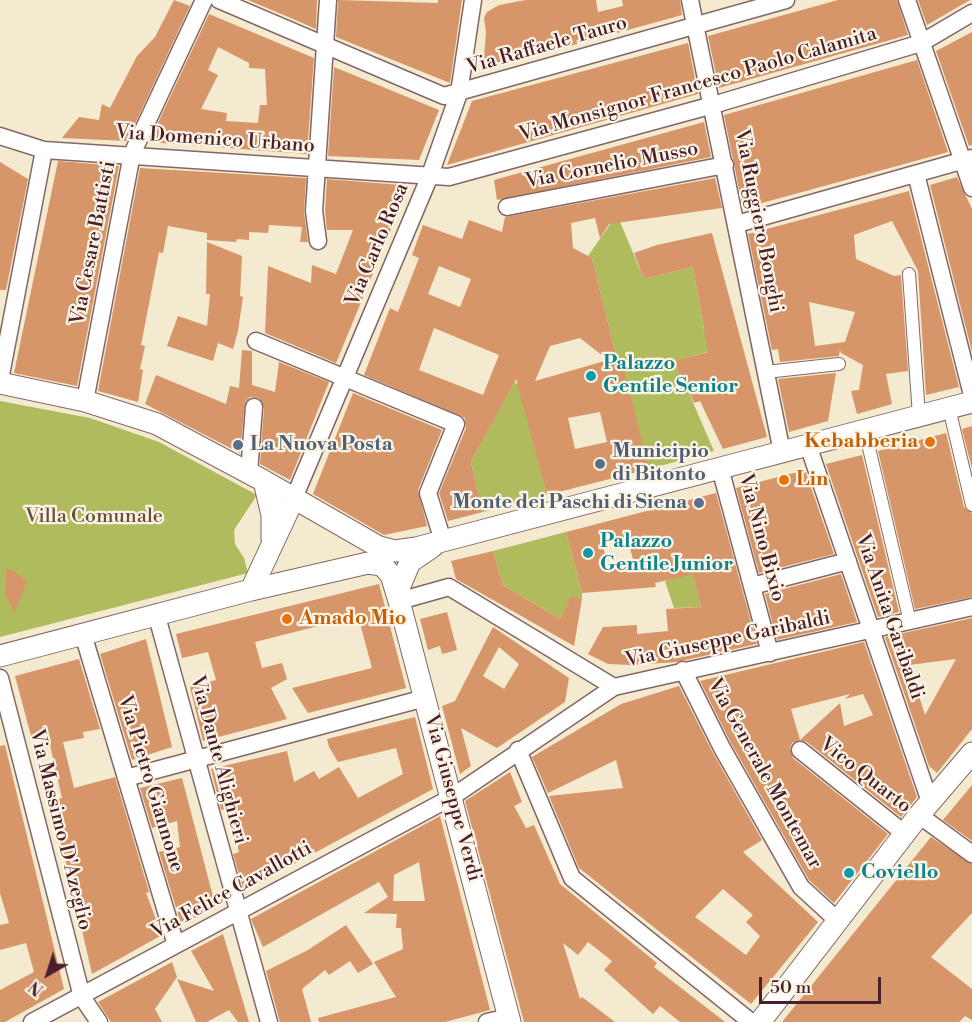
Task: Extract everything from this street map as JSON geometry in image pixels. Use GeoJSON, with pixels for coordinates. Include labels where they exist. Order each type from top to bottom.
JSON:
{"type":"FeatureCollection","features":[{"type":"Feature","properties":{"kind":"street","name":"Via Cesare Battisti"},"geometry":{"type":"LineString","coordinates":[[85,400],[132,154],[204,0]]}},
{"type":"Feature","properties":{"kind":"street"},"geometry":{"type":"LineString","coordinates":[[219,0],[444,96],[459,93]]}},
{"type":"Feature","properties":{"kind":"street"},"geometry":{"type":"LineString","coordinates":[[318,240],[314,211],[328,0]]}},
{"type":"Feature","properties":{"kind":"street","name":"Via Carlo Rosa"},"geometry":{"type":"LineString","coordinates":[[294,498],[429,178],[459,93],[473,0]]}},
{"type":"Feature","properties":{"kind":"street","name":"Via Ruggiero Bonghi"},"geometry":{"type":"LineString","coordinates":[[690,0],[782,452]]}},
{"type":"Feature","properties":{"kind":"street","name":"Via Raffaele Tauro"},"geometry":{"type":"LineString","coordinates":[[459,93],[786,0]]}},
{"type":"Feature","properties":{"kind":"street"},"geometry":{"type":"LineString","coordinates":[[907,0],[921,43],[968,159],[972,188]]}},
{"type":"Feature","properties":{"kind":"street","name":"Via Monsignor Francesco Paolo Calamita"},"geometry":{"type":"LineString","coordinates":[[429,178],[449,177],[712,105],[921,43],[972,13]]}},
{"type":"Feature","properties":{"kind":"street","name":"Via Domenico Urbano"},"geometry":{"type":"LineString","coordinates":[[0,136],[44,150],[132,154],[429,178]]}},
{"type":"Feature","properties":{"kind":"street"},"geometry":{"type":"LineString","coordinates":[[44,150],[0,381],[85,400],[157,424],[379,547],[395,551],[443,541],[972,402]]}},
{"type":"Feature","properties":{"kind":"street"},"geometry":{"type":"LineString","coordinates":[[737,224],[968,159]]}},
{"type":"Feature","properties":{"kind":"street","name":"Via Cornelio Musso"},"geometry":{"type":"LineString","coordinates":[[507,207],[725,165]]}},
{"type":"Feature","properties":{"kind":"street"},"geometry":{"type":"LineString","coordinates":[[916,174],[972,395]]}},
{"type":"Feature","properties":{"kind":"street"},"geometry":{"type":"LineString","coordinates":[[909,274],[919,416]]}},
{"type":"Feature","properties":{"kind":"street"},"geometry":{"type":"LineString","coordinates":[[256,341],[456,424],[428,493],[443,541]]}},
{"type":"Feature","properties":{"kind":"street"},"geometry":{"type":"LineString","coordinates":[[766,372],[839,364]]}},
{"type":"Feature","properties":{"kind":"street"},"geometry":{"type":"LineString","coordinates":[[254,407],[256,477],[272,515],[272,545]]}},
{"type":"Feature","properties":{"kind":"street"},"geometry":{"type":"LineString","coordinates":[[949,408],[972,505]]}},
{"type":"Feature","properties":{"kind":"street"},"geometry":{"type":"LineString","coordinates":[[865,431],[910,622]]}},
{"type":"Feature","properties":{"kind":"street","name":"Via Anita Garibaldi"},"geometry":{"type":"LineString","coordinates":[[808,445],[872,631],[925,809]]}},
{"type":"Feature","properties":{"kind":"street","name":"Via Nino Bixio"},"geometry":{"type":"LineString","coordinates":[[720,468],[770,653]]}},
{"type":"Feature","properties":{"kind":"street"},"geometry":{"type":"LineString","coordinates":[[251,590],[294,498]]}},
{"type":"Feature","properties":{"kind":"street"},"geometry":{"type":"LineString","coordinates":[[396,590],[410,562],[443,541]]}},
{"type":"Feature","properties":{"kind":"street"},"geometry":{"type":"LineString","coordinates":[[752,586],[848,561]]}},
{"type":"Feature","properties":{"kind":"street"},"geometry":{"type":"LineString","coordinates":[[0,656],[156,613],[368,563],[382,565],[396,590]]}},
{"type":"Feature","properties":{"kind":"street"},"geometry":{"type":"LineString","coordinates":[[396,590],[449,587],[614,687]]}},
{"type":"Feature","properties":{"kind":"street","name":"Via Giuseppe Verdi"},"geometry":{"type":"LineString","coordinates":[[396,590],[509,1019]]}},
{"type":"Feature","properties":{"kind":"street","name":"Via Giuseppe Garibaldi"},"geometry":{"type":"LineString","coordinates":[[452,797],[518,750],[614,687],[972,607]]}},
{"type":"Feature","properties":{"kind":"street","name":"Via Dante Alighieri"},"geometry":{"type":"LineString","coordinates":[[156,613],[269,1022]]}},
{"type":"Feature","properties":{"kind":"street","name":"Via Pietro Giannone"},"geometry":{"type":"LineString","coordinates":[[83,634],[176,945]]}},
{"type":"Feature","properties":{"kind":"street","name":"Via Generale Montemar"},"geometry":{"type":"LineString","coordinates":[[683,670],[722,748],[801,887],[837,920]]}},
{"type":"Feature","properties":{"kind":"street","name":"Via Massimo D'Azeglio"},"geometry":{"type":"LineString","coordinates":[[0,678],[82,997],[99,1022]]}},
{"type":"Feature","properties":{"kind":"street"},"geometry":{"type":"LineString","coordinates":[[126,778],[425,698]]}},
{"type":"Feature","properties":{"kind":"street"},"geometry":{"type":"LineString","coordinates":[[518,750],[572,878],[751,1022]]}},
{"type":"Feature","properties":{"kind":"street","name":"Vico Quarto"},"geometry":{"type":"LineString","coordinates":[[800,750],[905,834]]}},
{"type":"Feature","properties":{"kind":"street"},"geometry":{"type":"LineString","coordinates":[[760,1022],[837,920],[972,753]]}},
{"type":"Feature","properties":{"kind":"street","name":"Via Felice Cavallotti"},"geometry":{"type":"LineString","coordinates":[[32,1022],[452,797]]}},
{"type":"Feature","properties":{"kind":"street"},"geometry":{"type":"LineString","coordinates":[[925,809],[972,854]]}},
{"type":"Feature","properties":{"kind":"street"},"geometry":{"type":"LineString","coordinates":[[487,1022],[509,1019]]}},
{"type":"Feature","properties":{"kind":"green space"},"geometry":{"type":"Polygon","coordinates":[[[615,217],[618,217],[644,279],[693,267],[710,351],[675,361],[714,451],[649,469],[617,359],[592,258],[588,256],[615,217]]]}},
{"type":"Feature","properties":{"kind":"green space"},"geometry":{"type":"Polygon","coordinates":[[[514,382],[519,385],[547,495],[483,512],[471,462],[514,382]]]}},
{"type":"Feature","properties":{"kind":"green space","name":"Villa Comunale"},"geometry":{"type":"Polygon","coordinates":[[[0,401],[90,418],[159,442],[257,495],[234,530],[235,544],[244,558],[248,573],[0,637],[0,401]]]}},
{"type":"Feature","properties":{"kind":"green space"},"geometry":{"type":"Polygon","coordinates":[[[675,504],[701,607],[674,608],[665,581],[670,579],[653,509],[675,504]]]}},
{"type":"Feature","properties":{"kind":"green space"},"geometry":{"type":"Polygon","coordinates":[[[566,532],[582,599],[571,597],[560,619],[503,585],[493,551],[566,532]]]}},
{"type":"Feature","properties":{"kind":"building"},"geometry":{"type":"Polygon","coordinates":[[[174,0],[190,6],[127,141],[62,138],[79,117],[99,120],[102,104],[110,108],[137,56],[155,37],[174,0]]]}},
{"type":"Feature","properties":{"kind":"building"},"geometry":{"type":"Polygon","coordinates":[[[248,0],[317,0],[316,29],[293,19],[248,0]]]}},
{"type":"Feature","properties":{"kind":"building"},"geometry":{"type":"Polygon","coordinates":[[[338,0],[438,3],[438,0],[462,0],[450,83],[336,37],[338,0]]]}},
{"type":"Feature","properties":{"kind":"building"},"geometry":{"type":"Polygon","coordinates":[[[526,0],[596,0],[598,12],[623,6],[622,0],[680,0],[682,15],[483,70],[486,32],[484,18],[487,12],[499,5],[526,0]]]}},
{"type":"Feature","properties":{"kind":"building"},"geometry":{"type":"Polygon","coordinates":[[[838,0],[897,0],[908,35],[719,88],[708,36],[838,0]]]}},
{"type":"Feature","properties":{"kind":"building"},"geometry":{"type":"Polygon","coordinates":[[[918,0],[970,0],[927,25],[918,0]]]}},
{"type":"Feature","properties":{"kind":"building"},"geometry":{"type":"Polygon","coordinates":[[[209,14],[314,58],[307,154],[149,142],[209,14]],[[218,47],[208,70],[218,75],[201,109],[227,113],[226,121],[258,123],[260,105],[267,105],[265,69],[249,68],[249,63],[218,47]]]}},
{"type":"Feature","properties":{"kind":"building"},"geometry":{"type":"Polygon","coordinates":[[[972,32],[972,145],[969,146],[936,51],[972,32]]]}},
{"type":"Feature","properties":{"kind":"building"},"geometry":{"type":"Polygon","coordinates":[[[688,43],[698,94],[447,165],[472,101],[688,43]]]}},
{"type":"Feature","properties":{"kind":"building"},"geometry":{"type":"Polygon","coordinates":[[[917,60],[948,152],[751,206],[750,202],[742,204],[724,115],[917,60]]]}},
{"type":"Feature","properties":{"kind":"building"},"geometry":{"type":"Polygon","coordinates":[[[334,67],[439,110],[419,160],[328,156],[334,67]]]}},
{"type":"Feature","properties":{"kind":"building"},"geometry":{"type":"Polygon","coordinates":[[[704,122],[711,157],[497,200],[494,180],[704,122]]]}},
{"type":"Feature","properties":{"kind":"building"},"geometry":{"type":"Polygon","coordinates":[[[58,161],[119,166],[77,386],[14,373],[58,161]]]}},
{"type":"Feature","properties":{"kind":"building"},"geometry":{"type":"Polygon","coordinates":[[[0,162],[28,179],[6,290],[0,290],[0,162]]]}},
{"type":"Feature","properties":{"kind":"building"},"geometry":{"type":"Polygon","coordinates":[[[140,168],[306,178],[304,212],[308,242],[300,242],[302,227],[269,225],[268,233],[249,232],[249,240],[237,239],[236,242],[207,240],[207,233],[168,226],[163,253],[159,252],[141,345],[145,346],[140,369],[143,370],[138,402],[98,391],[140,168]]]}},
{"type":"Feature","properties":{"kind":"building"},"geometry":{"type":"Polygon","coordinates":[[[957,177],[972,209],[972,352],[930,185],[957,177]]]}},
{"type":"Feature","properties":{"kind":"building"},"geometry":{"type":"Polygon","coordinates":[[[715,178],[722,208],[609,224],[600,238],[595,218],[571,223],[573,248],[592,258],[617,359],[621,358],[649,469],[547,495],[516,379],[471,462],[483,512],[448,521],[439,493],[466,428],[465,418],[364,375],[390,308],[398,312],[419,258],[412,255],[423,225],[462,239],[469,220],[502,232],[505,217],[715,178]],[[439,266],[428,294],[460,307],[471,279],[439,266]],[[434,328],[419,370],[483,395],[499,355],[434,328]],[[580,338],[550,346],[535,381],[608,360],[580,338]],[[600,412],[568,418],[575,449],[607,442],[600,412]]]}},
{"type":"Feature","properties":{"kind":"building"},"geometry":{"type":"Polygon","coordinates":[[[327,179],[401,185],[408,188],[336,363],[265,333],[268,266],[311,283],[312,265],[336,274],[353,230],[327,230],[325,211],[327,179]]]}},
{"type":"Feature","properties":{"kind":"building"},"geometry":{"type":"Polygon","coordinates":[[[909,191],[959,387],[926,395],[918,271],[892,221],[854,235],[856,259],[894,276],[901,275],[908,371],[886,374],[892,404],[857,414],[851,391],[859,390],[863,365],[841,353],[840,350],[839,356],[780,362],[778,349],[772,350],[748,234],[909,191]],[[809,302],[815,346],[845,342],[855,312],[809,302]]]}},
{"type":"Feature","properties":{"kind":"building"},"geometry":{"type":"Polygon","coordinates":[[[712,233],[767,437],[723,449],[700,401],[694,403],[674,361],[708,352],[693,267],[644,279],[634,253],[657,245],[712,233]]]}},
{"type":"Feature","properties":{"kind":"building"},"geometry":{"type":"Polygon","coordinates":[[[207,242],[242,256],[240,296],[243,297],[238,331],[233,349],[218,343],[213,361],[167,346],[178,316],[207,326],[210,294],[206,294],[207,242]]]}},
{"type":"Feature","properties":{"kind":"building"},"geometry":{"type":"Polygon","coordinates":[[[242,350],[252,351],[252,385],[275,392],[279,362],[329,382],[290,480],[260,464],[264,408],[259,398],[250,397],[245,402],[240,453],[145,404],[156,375],[226,404],[230,386],[239,388],[242,350]]]}},
{"type":"Feature","properties":{"kind":"building"},"geometry":{"type":"Polygon","coordinates":[[[836,373],[828,421],[789,432],[778,379],[836,373]]]}},
{"type":"Feature","properties":{"kind":"building"},"geometry":{"type":"Polygon","coordinates":[[[353,393],[442,430],[418,490],[427,526],[384,535],[313,494],[353,393]]]}},
{"type":"Feature","properties":{"kind":"building"},"geometry":{"type":"Polygon","coordinates":[[[972,426],[972,469],[962,429],[972,426]]]}},
{"type":"Feature","properties":{"kind":"building"},"geometry":{"type":"Polygon","coordinates":[[[946,433],[964,507],[972,513],[972,597],[915,609],[878,451],[946,433]]]}},
{"type":"Feature","properties":{"kind":"building"},"geometry":{"type":"Polygon","coordinates":[[[862,455],[899,612],[878,617],[826,464],[862,455]]]}},
{"type":"Feature","properties":{"kind":"building"},"geometry":{"type":"Polygon","coordinates":[[[805,470],[834,554],[759,573],[736,488],[805,470]]]}},
{"type":"Feature","properties":{"kind":"building"},"geometry":{"type":"Polygon","coordinates":[[[716,493],[757,644],[677,662],[630,665],[608,664],[588,654],[603,627],[637,625],[637,634],[668,631],[666,609],[701,607],[693,574],[655,583],[656,587],[582,593],[566,532],[716,493]],[[627,537],[602,543],[609,569],[634,563],[627,537]]]}},
{"type":"Feature","properties":{"kind":"building"},"geometry":{"type":"Polygon","coordinates":[[[493,551],[503,585],[560,619],[571,596],[582,599],[574,646],[456,579],[451,561],[493,551]]]}},
{"type":"Feature","properties":{"kind":"building"},"geometry":{"type":"Polygon","coordinates":[[[6,567],[27,581],[15,613],[5,594],[6,567]]]}},
{"type":"Feature","properties":{"kind":"building"},"geometry":{"type":"Polygon","coordinates":[[[841,574],[857,622],[777,640],[765,594],[841,574]]]}},
{"type":"Feature","properties":{"kind":"building"},"geometry":{"type":"Polygon","coordinates":[[[379,584],[406,688],[308,713],[292,688],[372,668],[358,616],[255,642],[262,668],[282,663],[287,679],[271,688],[287,719],[203,741],[190,687],[216,680],[208,652],[182,658],[176,634],[379,584]]]}},
{"type":"Feature","properties":{"kind":"building"},"geometry":{"type":"Polygon","coordinates":[[[447,612],[457,650],[442,654],[440,646],[428,650],[420,619],[447,612]]]}},
{"type":"Feature","properties":{"kind":"building"},"geometry":{"type":"Polygon","coordinates":[[[972,618],[972,729],[937,773],[929,766],[885,637],[972,618]],[[956,659],[909,665],[925,715],[956,659]]]}},
{"type":"Feature","properties":{"kind":"building"},"geometry":{"type":"Polygon","coordinates":[[[493,627],[569,678],[565,702],[497,748],[461,728],[471,766],[460,774],[442,706],[455,701],[493,627]],[[499,647],[483,676],[504,689],[519,664],[499,647]]]}},
{"type":"Feature","properties":{"kind":"building"},"geometry":{"type":"Polygon","coordinates":[[[146,639],[172,747],[132,760],[100,654],[146,639]]]}},
{"type":"Feature","properties":{"kind":"building"},"geometry":{"type":"Polygon","coordinates":[[[864,642],[917,797],[901,817],[807,742],[800,740],[792,743],[790,748],[793,758],[888,834],[834,903],[809,880],[731,743],[700,681],[864,642]],[[850,694],[791,709],[800,740],[840,703],[844,726],[873,715],[863,694],[845,699],[850,694]]]}},
{"type":"Feature","properties":{"kind":"building"},"geometry":{"type":"Polygon","coordinates":[[[79,659],[100,729],[83,732],[84,738],[63,742],[74,788],[115,777],[149,892],[146,893],[162,935],[92,974],[68,869],[48,802],[62,798],[47,732],[31,736],[15,676],[79,659]]]}},
{"type":"Feature","properties":{"kind":"building"},"geometry":{"type":"Polygon","coordinates":[[[679,686],[713,753],[762,840],[743,852],[818,922],[751,1004],[579,868],[549,796],[623,788],[616,760],[548,793],[532,757],[621,704],[679,686]],[[723,889],[695,917],[746,955],[760,936],[746,922],[753,915],[723,889]]]}},
{"type":"Feature","properties":{"kind":"building"},"geometry":{"type":"Polygon","coordinates":[[[415,717],[433,789],[244,891],[233,854],[239,852],[228,808],[221,810],[211,769],[287,751],[294,782],[314,771],[319,779],[339,767],[358,798],[403,774],[396,748],[338,762],[327,739],[415,717]]]}},
{"type":"Feature","properties":{"kind":"building"},"geometry":{"type":"Polygon","coordinates":[[[5,745],[64,989],[5,1022],[0,1022],[0,990],[34,972],[26,943],[0,950],[0,925],[9,923],[0,893],[0,746],[5,745]]]}},
{"type":"Feature","properties":{"kind":"building"},"geometry":{"type":"Polygon","coordinates":[[[510,772],[522,802],[514,806],[526,828],[534,825],[560,884],[657,963],[654,967],[725,1022],[680,1022],[660,1006],[653,1014],[604,970],[612,961],[588,942],[578,955],[563,943],[580,999],[582,997],[615,1022],[524,1022],[465,801],[510,772]]]}},
{"type":"Feature","properties":{"kind":"building"},"geometry":{"type":"Polygon","coordinates":[[[182,778],[216,908],[181,924],[159,852],[180,847],[177,821],[152,828],[140,788],[182,778]]]}},
{"type":"Feature","properties":{"kind":"building"},"geometry":{"type":"Polygon","coordinates":[[[972,785],[972,841],[943,820],[972,785]]]}},
{"type":"Feature","properties":{"kind":"building"},"geometry":{"type":"Polygon","coordinates":[[[440,816],[490,1010],[445,1022],[319,1022],[318,1018],[396,997],[374,962],[403,949],[401,928],[396,928],[397,914],[364,913],[388,897],[379,882],[263,947],[251,919],[440,816]],[[419,862],[394,875],[393,901],[425,901],[419,862]]]}},
{"type":"Feature","properties":{"kind":"building"},"geometry":{"type":"Polygon","coordinates":[[[931,837],[972,864],[972,913],[931,957],[972,989],[972,1020],[965,1016],[959,1022],[782,1022],[931,837]]]}},
{"type":"Feature","properties":{"kind":"building"},"geometry":{"type":"Polygon","coordinates":[[[346,925],[373,964],[358,973],[350,961],[329,975],[325,970],[302,989],[311,1022],[280,1022],[266,971],[308,950],[346,925]]]}},
{"type":"Feature","properties":{"kind":"building"},"geometry":{"type":"Polygon","coordinates":[[[223,934],[249,1022],[238,1022],[229,1010],[207,1022],[196,1022],[177,979],[214,991],[191,951],[223,934]]]}},
{"type":"Feature","properties":{"kind":"building"},"geometry":{"type":"Polygon","coordinates":[[[172,962],[177,977],[155,1009],[162,1022],[111,1022],[98,1002],[172,962]]]}},
{"type":"Feature","properties":{"kind":"place","name":"Palazzo Gentile Senior"},"geometry":{"type":"Point","coordinates":[591,376]}},
{"type":"Feature","properties":{"kind":"place","name":"Kebabberia"},"geometry":{"type":"Point","coordinates":[930,442]}},
{"type":"Feature","properties":{"kind":"place","name":"La Nuova Posta"},"geometry":{"type":"Point","coordinates":[238,445]}},
{"type":"Feature","properties":{"kind":"place","name":"Municipio di Bitonto"},"geometry":{"type":"Point","coordinates":[600,464]}},
{"type":"Feature","properties":{"kind":"place","name":"Lin"},"geometry":{"type":"Point","coordinates":[784,480]}},
{"type":"Feature","properties":{"kind":"place","name":"Monte dei Paschi di Siena"},"geometry":{"type":"Point","coordinates":[699,503]}},
{"type":"Feature","properties":{"kind":"place","name":"Palazzo Gentile Junior"},"geometry":{"type":"Point","coordinates":[588,553]}},
{"type":"Feature","properties":{"kind":"place","name":"Amado Mio"},"geometry":{"type":"Point","coordinates":[287,619]}},
{"type":"Feature","properties":{"kind":"place","name":"Coviello"},"geometry":{"type":"Point","coordinates":[849,873]}}]}
